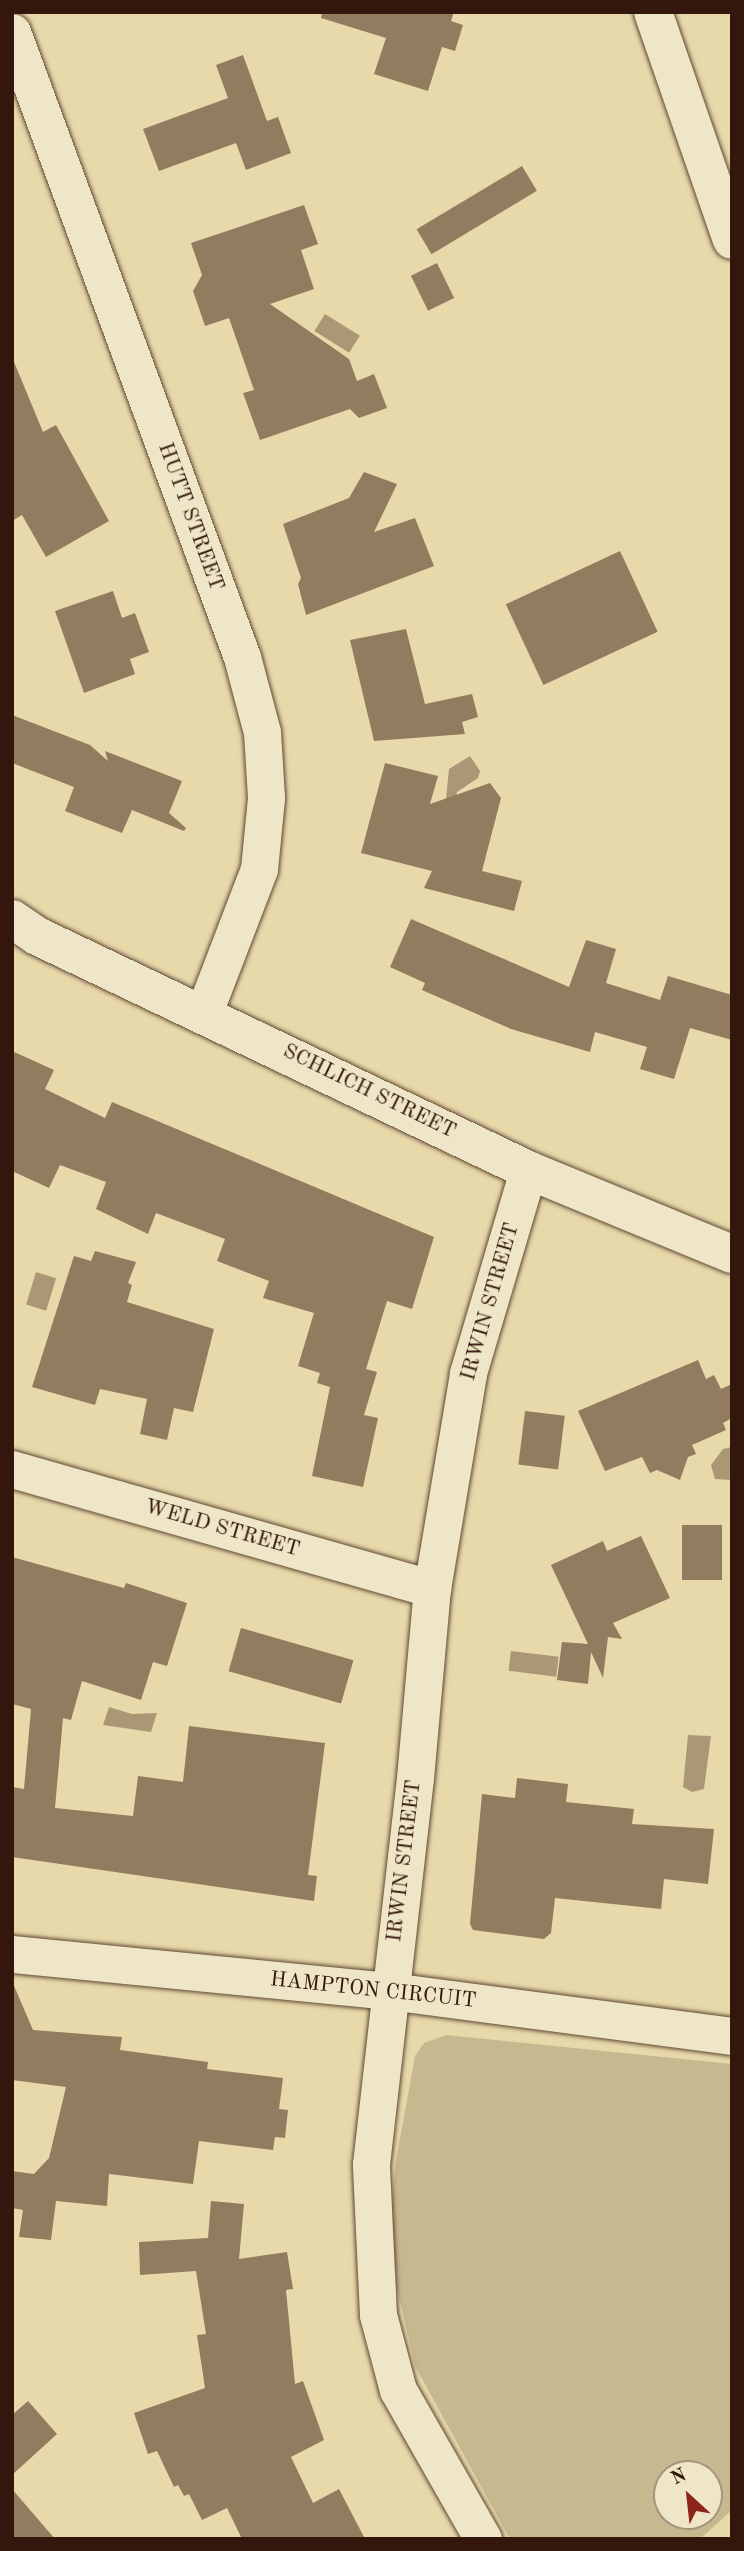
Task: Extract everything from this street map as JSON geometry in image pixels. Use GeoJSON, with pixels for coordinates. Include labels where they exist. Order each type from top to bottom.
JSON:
{"type":"FeatureCollection","features":[{"type":"Feature","properties":{"kind":"street"},"geometry":{"type":"LineString","coordinates":[[653,12],[732,240]]}},
{"type":"Feature","properties":{"kind":"street","name":"HUTT STREET"},"geometry":{"type":"LineString","coordinates":[[12,32],[242,657],[262,732],[266,798],[260,869],[204,1012]]}},
{"type":"Feature","properties":{"kind":"street","name":"SCHLICH STREET"},"geometry":{"type":"LineString","coordinates":[[12,919],[37,936],[204,1012],[528,1170],[732,1254]]}},
{"type":"Feature","properties":{"kind":"street","name":"IRWIN STREET"},"geometry":{"type":"LineString","coordinates":[[483,2539],[398,2390],[378,2315],[371,2164],[432,1589],[468,1373],[528,1170]]}},
{"type":"Feature","properties":{"kind":"street","name":"WELD STREET"},"geometry":{"type":"LineString","coordinates":[[12,1469],[432,1589]]}},
{"type":"Feature","properties":{"kind":"street","name":"HAMPTON CIRCUIT"},"geometry":{"type":"LineString","coordinates":[[12,1954],[390,1990],[732,2036]]}},
{"type":"Feature","properties":{"kind":"shaded area"},"geometry":{"type":"Polygon","coordinates":[[[325,314],[360,336],[349,353],[314,331],[325,314]]]}},
{"type":"Feature","properties":{"kind":"shaded area"},"geometry":{"type":"Polygon","coordinates":[[[470,756],[480,771],[478,778],[457,792],[455,801],[446,799],[449,769],[470,756]]]}},
{"type":"Feature","properties":{"kind":"shaded area"},"geometry":{"type":"Polygon","coordinates":[[[36,1272],[56,1278],[46,1311],[26,1305],[36,1272]]]}},
{"type":"Feature","properties":{"kind":"shaded area"},"geometry":{"type":"Polygon","coordinates":[[[732,1447],[732,1480],[715,1479],[711,1465],[723,1449],[732,1447]]]}},
{"type":"Feature","properties":{"kind":"shaded area"},"geometry":{"type":"Polygon","coordinates":[[[511,1651],[559,1657],[556,1677],[509,1671],[511,1651]]]}},
{"type":"Feature","properties":{"kind":"shaded area"},"geometry":{"type":"Polygon","coordinates":[[[109,1707],[132,1714],[157,1713],[151,1732],[103,1725],[109,1707]]]}},
{"type":"Feature","properties":{"kind":"shaded area"},"geometry":{"type":"Polygon","coordinates":[[[688,1735],[711,1736],[704,1789],[692,1792],[683,1787],[688,1735]]]}},
{"type":"Feature","properties":{"kind":"shaded area"},"geometry":{"type":"Polygon","coordinates":[[[446,2035],[732,2064],[732,2510],[723,2518],[723,2460],[653,2460],[653,2530],[710,2530],[700,2539],[510,2539],[415,2366],[397,2288],[391,2218],[395,2166],[415,2056],[424,2043],[446,2035]]]}},
{"type":"Feature","properties":{"kind":"building"},"geometry":{"type":"Polygon","coordinates":[[[322,12],[454,12],[451,21],[463,25],[455,51],[442,47],[428,91],[374,74],[386,38],[321,18],[322,12]]]}},
{"type":"Feature","properties":{"kind":"building"},"geometry":{"type":"Polygon","coordinates":[[[243,55],[267,121],[278,117],[291,153],[246,170],[236,143],[159,171],[143,129],[228,98],[216,65],[243,55]]]}},
{"type":"Feature","properties":{"kind":"building"},"geometry":{"type":"Polygon","coordinates":[[[522,166],[537,191],[432,254],[417,229],[522,166]]]}},
{"type":"Feature","properties":{"kind":"building"},"geometry":{"type":"Polygon","coordinates":[[[304,205],[318,244],[301,250],[314,289],[270,304],[349,359],[357,381],[374,374],[387,408],[359,418],[350,409],[260,440],[243,393],[254,390],[229,318],[205,326],[193,291],[202,275],[191,243],[304,205]]]}},
{"type":"Feature","properties":{"kind":"building"},"geometry":{"type":"Polygon","coordinates":[[[437,263],[454,298],[428,311],[411,276],[437,263]]]}},
{"type":"Feature","properties":{"kind":"building"},"geometry":{"type":"Polygon","coordinates":[[[12,357],[43,432],[56,425],[109,521],[46,557],[22,515],[12,521],[12,357]]]}},
{"type":"Feature","properties":{"kind":"building"},"geometry":{"type":"Polygon","coordinates":[[[364,472],[397,484],[374,532],[415,518],[434,566],[306,615],[298,584],[301,578],[283,524],[349,498],[364,472]]]}},
{"type":"Feature","properties":{"kind":"building"},"geometry":{"type":"Polygon","coordinates":[[[620,551],[658,632],[543,685],[506,604],[620,551]]]}},
{"type":"Feature","properties":{"kind":"building"},"geometry":{"type":"Polygon","coordinates":[[[113,591],[122,618],[135,613],[149,652],[130,659],[135,674],[84,693],[55,611],[113,591]]]}},
{"type":"Feature","properties":{"kind":"building"},"geometry":{"type":"Polygon","coordinates":[[[406,629],[425,704],[472,694],[478,717],[462,722],[465,734],[374,741],[350,640],[406,629]]]}},
{"type":"Feature","properties":{"kind":"building"},"geometry":{"type":"Polygon","coordinates":[[[12,715],[90,745],[108,761],[105,751],[182,781],[169,813],[186,828],[184,831],[132,810],[122,833],[65,811],[74,787],[12,763],[12,715]]]}},
{"type":"Feature","properties":{"kind":"building"},"geometry":{"type":"Polygon","coordinates":[[[385,763],[438,776],[430,804],[490,783],[501,798],[482,871],[522,881],[514,911],[424,888],[432,871],[361,853],[385,763]]]}},
{"type":"Feature","properties":{"kind":"building"},"geometry":{"type":"Polygon","coordinates":[[[411,919],[569,987],[586,940],[616,949],[606,983],[660,1000],[668,976],[732,995],[732,1040],[690,1028],[674,1079],[640,1069],[647,1047],[595,1032],[590,1052],[511,1029],[422,990],[425,983],[390,967],[411,919]]]}},
{"type":"Feature","properties":{"kind":"building"},"geometry":{"type":"Polygon","coordinates":[[[12,1051],[54,1070],[45,1089],[105,1118],[112,1102],[434,1237],[412,1309],[387,1301],[366,1369],[377,1372],[364,1415],[378,1418],[363,1487],[312,1476],[330,1387],[317,1383],[320,1373],[298,1366],[314,1313],[263,1298],[269,1281],[217,1261],[225,1239],[156,1213],[148,1234],[96,1209],[106,1182],[60,1165],[49,1188],[12,1171],[12,1051]]]}},
{"type":"Feature","properties":{"kind":"building"},"geometry":{"type":"Polygon","coordinates":[[[95,1251],[136,1262],[128,1283],[132,1285],[127,1302],[214,1329],[193,1412],[174,1408],[167,1440],[140,1434],[147,1399],[100,1389],[95,1405],[32,1387],[74,1256],[91,1261],[95,1251]]]}},
{"type":"Feature","properties":{"kind":"building"},"geometry":{"type":"Polygon","coordinates":[[[698,1360],[706,1379],[714,1375],[721,1389],[732,1384],[732,1418],[723,1423],[726,1430],[692,1445],[696,1454],[688,1457],[680,1480],[657,1470],[650,1473],[642,1457],[605,1471],[578,1411],[698,1360]]]}},
{"type":"Feature","properties":{"kind":"building"},"geometry":{"type":"Polygon","coordinates":[[[525,1411],[565,1416],[558,1469],[518,1465],[525,1411]]]}},
{"type":"Feature","properties":{"kind":"building"},"geometry":{"type":"Polygon","coordinates":[[[682,1525],[722,1525],[722,1580],[682,1580],[682,1525]]]}},
{"type":"Feature","properties":{"kind":"building"},"geometry":{"type":"Polygon","coordinates":[[[641,1536],[670,1598],[613,1623],[622,1639],[608,1637],[603,1678],[591,1652],[588,1684],[557,1680],[562,1642],[588,1644],[551,1565],[603,1541],[607,1551],[641,1536]]]}},
{"type":"Feature","properties":{"kind":"building"},"geometry":{"type":"Polygon","coordinates":[[[12,1557],[124,1588],[126,1583],[187,1603],[167,1666],[153,1662],[141,1700],[82,1681],[71,1720],[63,1718],[55,1808],[133,1816],[138,1776],[183,1782],[189,1726],[325,1743],[308,1875],[317,1876],[314,1901],[12,1857],[12,1787],[24,1789],[31,1709],[12,1704],[12,1557]]]}},
{"type":"Feature","properties":{"kind":"building"},"geometry":{"type":"Polygon","coordinates":[[[241,1628],[353,1660],[341,1704],[229,1671],[241,1628]]]}},
{"type":"Feature","properties":{"kind":"building"},"geometry":{"type":"Polygon","coordinates":[[[517,1778],[568,1784],[566,1802],[634,1809],[632,1824],[714,1829],[708,1884],[664,1879],[661,1909],[555,1898],[551,1933],[544,1939],[473,1930],[470,1924],[482,1794],[515,1798],[517,1778]]]}},
{"type":"Feature","properties":{"kind":"building"},"geometry":{"type":"Polygon","coordinates":[[[12,1981],[33,2030],[122,2037],[120,2050],[208,2062],[207,2069],[283,2078],[279,2109],[288,2110],[285,2138],[275,2137],[273,2150],[199,2141],[193,2184],[109,2174],[107,2206],[56,2201],[51,2240],[19,2237],[23,2210],[12,2208],[12,2171],[34,2174],[49,2158],[66,2087],[12,2080],[12,1981]]]}},
{"type":"Feature","properties":{"kind":"building"},"geometry":{"type":"Polygon","coordinates":[[[211,2201],[244,2204],[239,2259],[287,2252],[293,2289],[286,2290],[295,2384],[303,2381],[324,2440],[291,2457],[313,2503],[339,2489],[365,2539],[242,2539],[227,2508],[202,2520],[189,2494],[184,2496],[178,2485],[174,2487],[157,2451],[148,2454],[134,2413],[205,2388],[197,2335],[206,2334],[196,2271],[140,2275],[139,2242],[208,2238],[211,2201]]]}},
{"type":"Feature","properties":{"kind":"building"},"geometry":{"type":"Polygon","coordinates":[[[28,2401],[57,2434],[12,2475],[12,2415],[28,2401]]]}},
{"type":"Feature","properties":{"kind":"building"},"geometry":{"type":"Polygon","coordinates":[[[12,2489],[55,2539],[12,2539],[12,2489]]]}}]}
